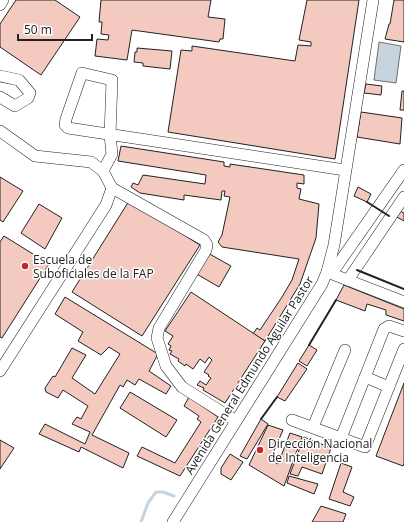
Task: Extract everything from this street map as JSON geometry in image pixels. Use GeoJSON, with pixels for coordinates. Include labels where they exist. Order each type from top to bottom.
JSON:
{"type":"FeatureCollection","features":[{"type":"Feature","properties":{"kind":"street"},"geometry":{"type":"LineString","coordinates":[[0,5],[3,0]]}},
{"type":"Feature","properties":{"kind":"street","name":"Avenida General Edmundo Aguilar Pastor"},"geometry":{"type":"LineString","coordinates":[[173,522],[329,273],[373,0]]}},
{"type":"Feature","properties":{"kind":"street"},"geometry":{"type":"LineString","coordinates":[[103,170],[112,154],[110,135],[112,80],[82,73],[66,119],[65,125],[68,128],[110,135],[345,170]]}},
{"type":"Feature","properties":{"kind":"street"},"geometry":{"type":"LineString","coordinates":[[0,76],[19,80],[30,93],[28,98],[15,106],[0,97]]}},
{"type":"Feature","properties":{"kind":"street"},"geometry":{"type":"LineString","coordinates":[[0,131],[35,156],[91,162],[103,170],[112,188],[204,240],[207,245],[206,250],[159,328],[157,338],[166,366],[182,387],[236,421]]}},
{"type":"Feature","properties":{"kind":"street"},"geometry":{"type":"LineString","coordinates":[[404,170],[329,273],[404,302]]}},
{"type":"Feature","properties":{"kind":"street"},"geometry":{"type":"LineString","coordinates":[[0,371],[106,205],[112,188]]}},
{"type":"Feature","properties":{"kind":"street"},"geometry":{"type":"LineString","coordinates":[[348,280],[404,198]]}},
{"type":"Feature","properties":{"kind":"street"},"geometry":{"type":"LineString","coordinates":[[341,438],[384,329],[389,326],[404,331]]}},
{"type":"Feature","properties":{"kind":"street"},"geometry":{"type":"LineString","coordinates":[[313,427],[345,350]]}},
{"type":"Feature","properties":{"kind":"street"},"geometry":{"type":"LineString","coordinates":[[292,420],[365,447],[404,350]]}},
{"type":"Feature","properties":{"kind":"street"},"geometry":{"type":"LineString","coordinates":[[365,377],[389,387]]}},
{"type":"Feature","properties":{"kind":"shaded area"},"geometry":{"type":"Polygon","coordinates":[[[379,42],[401,46],[396,83],[374,80],[379,42]]]}},
{"type":"Feature","properties":{"kind":"building"},"geometry":{"type":"Polygon","coordinates":[[[16,0],[55,0],[80,17],[41,75],[0,47],[0,24],[16,0]]]}},
{"type":"Feature","properties":{"kind":"building"},"geometry":{"type":"Polygon","coordinates":[[[101,0],[211,0],[208,17],[225,19],[223,39],[220,39],[219,42],[132,30],[127,60],[95,56],[97,39],[108,40],[109,35],[101,34],[102,22],[99,22],[101,0]]]}},
{"type":"Feature","properties":{"kind":"building"},"geometry":{"type":"Polygon","coordinates":[[[307,0],[359,0],[335,159],[168,132],[181,50],[192,51],[192,46],[295,61],[298,45],[311,46],[311,42],[299,40],[307,0]]]}},
{"type":"Feature","properties":{"kind":"building"},"geometry":{"type":"Polygon","coordinates":[[[394,0],[404,0],[404,42],[385,39],[390,24],[394,0]]]}},
{"type":"Feature","properties":{"kind":"building"},"geometry":{"type":"Polygon","coordinates":[[[137,48],[172,51],[170,69],[143,66],[143,63],[134,62],[137,48]]]}},
{"type":"Feature","properties":{"kind":"building"},"geometry":{"type":"Polygon","coordinates":[[[366,84],[382,86],[381,95],[364,93],[366,84]]]}},
{"type":"Feature","properties":{"kind":"building"},"geometry":{"type":"Polygon","coordinates":[[[402,91],[404,91],[404,110],[400,110],[402,91]]]}},
{"type":"Feature","properties":{"kind":"building"},"geometry":{"type":"Polygon","coordinates":[[[361,112],[402,118],[400,144],[357,137],[361,112]]]}},
{"type":"Feature","properties":{"kind":"building"},"geometry":{"type":"Polygon","coordinates":[[[121,146],[224,162],[224,166],[230,167],[230,164],[304,175],[304,184],[297,183],[297,188],[301,189],[299,199],[319,204],[316,238],[300,284],[265,341],[253,334],[257,328],[260,330],[282,297],[292,280],[299,259],[222,247],[218,242],[222,235],[230,197],[224,196],[225,191],[222,191],[221,200],[184,195],[184,200],[140,193],[131,187],[133,183],[138,185],[143,175],[205,184],[206,175],[118,161],[121,146]]]}},
{"type":"Feature","properties":{"kind":"building"},"geometry":{"type":"Polygon","coordinates":[[[0,177],[23,191],[3,222],[0,220],[0,177]]]}},
{"type":"Feature","properties":{"kind":"building"},"geometry":{"type":"Polygon","coordinates":[[[358,187],[371,194],[367,202],[354,196],[358,187]]]}},
{"type":"Feature","properties":{"kind":"building"},"geometry":{"type":"Polygon","coordinates":[[[129,201],[200,245],[142,336],[72,292],[129,201]]]}},
{"type":"Feature","properties":{"kind":"building"},"geometry":{"type":"Polygon","coordinates":[[[39,204],[62,218],[45,249],[21,233],[39,204]]]}},
{"type":"Feature","properties":{"kind":"building"},"geometry":{"type":"Polygon","coordinates":[[[398,210],[404,213],[404,221],[395,216],[398,210]]]}},
{"type":"Feature","properties":{"kind":"building"},"geometry":{"type":"Polygon","coordinates":[[[4,236],[49,264],[2,338],[0,337],[0,242],[4,236]]]}},
{"type":"Feature","properties":{"kind":"building"},"geometry":{"type":"Polygon","coordinates":[[[206,252],[231,266],[219,287],[195,273],[206,252]]]}},
{"type":"Feature","properties":{"kind":"building"},"geometry":{"type":"Polygon","coordinates":[[[344,285],[404,309],[404,321],[386,315],[386,310],[367,304],[365,311],[336,300],[344,285]]]}},
{"type":"Feature","properties":{"kind":"building"},"geometry":{"type":"Polygon","coordinates":[[[191,292],[265,341],[225,403],[203,390],[204,388],[197,385],[200,381],[206,385],[211,378],[204,372],[212,360],[209,357],[205,363],[200,359],[193,369],[186,364],[185,366],[178,361],[179,359],[170,354],[172,351],[169,350],[171,346],[168,344],[173,336],[165,331],[191,292]]]}},
{"type":"Feature","properties":{"kind":"building"},"geometry":{"type":"Polygon","coordinates":[[[65,297],[158,354],[149,371],[171,386],[166,394],[139,379],[135,385],[127,380],[123,387],[120,385],[92,435],[129,453],[123,468],[81,447],[79,452],[39,434],[45,424],[85,444],[90,432],[72,424],[77,417],[81,419],[88,406],[63,390],[58,398],[46,392],[45,388],[53,376],[55,377],[72,348],[86,355],[72,378],[95,394],[120,354],[109,347],[101,355],[78,341],[83,332],[55,314],[65,297]]]}},
{"type":"Feature","properties":{"kind":"building"},"geometry":{"type":"Polygon","coordinates":[[[309,345],[317,350],[307,366],[299,361],[309,345]]]}},
{"type":"Feature","properties":{"kind":"building"},"geometry":{"type":"Polygon","coordinates":[[[298,363],[307,369],[285,401],[277,397],[298,363]]]}},
{"type":"Feature","properties":{"kind":"building"},"geometry":{"type":"Polygon","coordinates":[[[404,383],[404,463],[403,466],[376,456],[404,383]]]}},
{"type":"Feature","properties":{"kind":"building"},"geometry":{"type":"Polygon","coordinates":[[[130,392],[177,420],[166,437],[120,408],[130,392]]]}},
{"type":"Feature","properties":{"kind":"building"},"geometry":{"type":"Polygon","coordinates":[[[189,397],[218,417],[180,476],[137,456],[142,447],[175,463],[201,422],[197,419],[199,416],[184,406],[189,397]]]}},
{"type":"Feature","properties":{"kind":"building"},"geometry":{"type":"Polygon","coordinates":[[[261,419],[268,424],[247,459],[240,456],[261,419]]]}},
{"type":"Feature","properties":{"kind":"building"},"geometry":{"type":"Polygon","coordinates":[[[268,425],[283,430],[270,460],[278,464],[290,433],[302,437],[284,486],[249,465],[268,425]]]}},
{"type":"Feature","properties":{"kind":"building"},"geometry":{"type":"Polygon","coordinates":[[[304,437],[331,448],[322,474],[302,467],[298,476],[290,474],[304,437]]]}},
{"type":"Feature","properties":{"kind":"building"},"geometry":{"type":"Polygon","coordinates":[[[0,440],[14,448],[0,469],[0,440]]]}},
{"type":"Feature","properties":{"kind":"building"},"geometry":{"type":"Polygon","coordinates":[[[230,454],[243,462],[231,480],[221,474],[221,468],[230,454]]]}},
{"type":"Feature","properties":{"kind":"building"},"geometry":{"type":"Polygon","coordinates":[[[341,463],[352,467],[343,492],[354,497],[350,506],[329,499],[341,463]]]}},
{"type":"Feature","properties":{"kind":"building"},"geometry":{"type":"Polygon","coordinates":[[[289,476],[318,484],[314,494],[287,483],[289,476]]]}},
{"type":"Feature","properties":{"kind":"building"},"geometry":{"type":"Polygon","coordinates":[[[321,506],[346,514],[343,522],[312,522],[321,506]]]}},
{"type":"Feature","properties":{"kind":"waterway"},"geometry":{"type":"LineString","coordinates":[[141,522],[148,503],[156,492],[163,492],[174,496]]}},
{"type":"Feature","properties":{"kind":"wall"},"geometry":{"type":"LineString","coordinates":[[367,202],[389,216]]}},
{"type":"Feature","properties":{"kind":"wall"},"geometry":{"type":"LineString","coordinates":[[357,270],[404,289]]}},
{"type":"Feature","properties":{"kind":"wall"},"geometry":{"type":"LineString","coordinates":[[309,345],[336,300]]}},
{"type":"Feature","properties":{"kind":"wall"},"geometry":{"type":"LineString","coordinates":[[261,419],[277,397]]}},
{"type":"Feature","properties":{"kind":"place","name":"Escuela de Suboficiales de la FAP"},"geometry":{"type":"Point","coordinates":[25,266]}},
{"type":"Feature","properties":{"kind":"place","name":"Dirección Nacional de Inteligencia"},"geometry":{"type":"Point","coordinates":[260,450]}}]}
